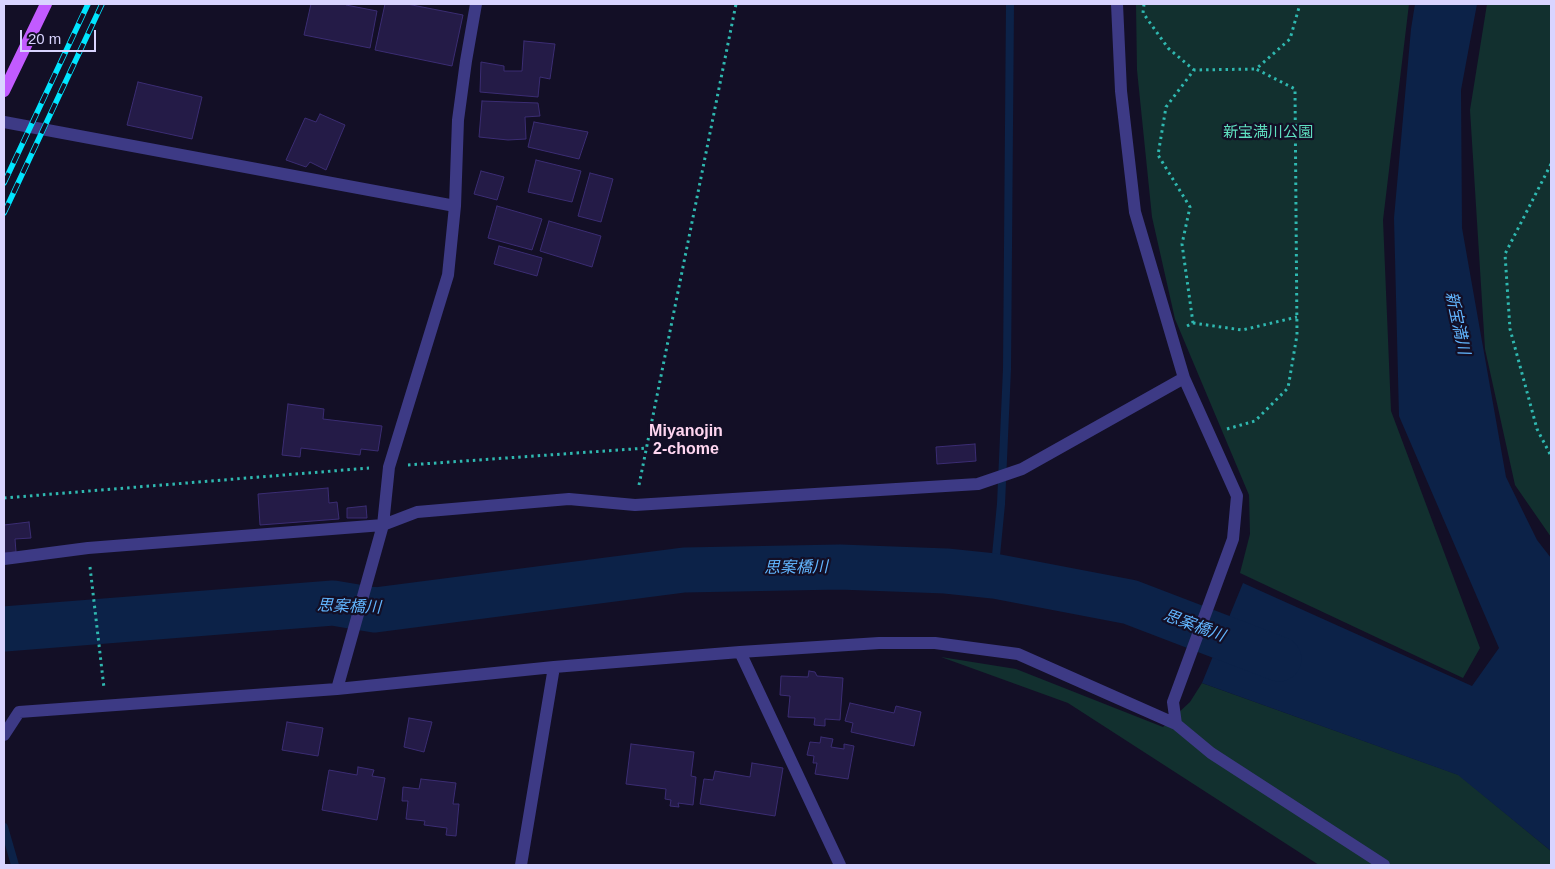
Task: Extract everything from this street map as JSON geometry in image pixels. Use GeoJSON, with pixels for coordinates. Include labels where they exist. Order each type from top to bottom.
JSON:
{"type":"FeatureCollection","features":[{"type":"Feature","properties":{"kind":"main road"},"geometry":{"type":"LineString","coordinates":[[4,91],[46,4]]}},
{"type":"Feature","properties":{"kind":"street"},"geometry":{"type":"LineString","coordinates":[[337,690],[383,525],[389,467],[448,275],[455,206],[458,120],[476,4]]}},
{"type":"Feature","properties":{"kind":"street"},"geometry":{"type":"LineString","coordinates":[[1117,4],[1121,91],[1135,212],[1184,378],[1237,496],[1233,539],[1174,702],[1176,724]]}},
{"type":"Feature","properties":{"kind":"street"},"geometry":{"type":"LineString","coordinates":[[4,122],[455,206]]}},
{"type":"Feature","properties":{"kind":"street"},"geometry":{"type":"LineString","coordinates":[[4,559],[88,548],[383,525],[417,512],[569,498],[635,505],[978,484],[1022,469],[1184,378]]}},
{"type":"Feature","properties":{"kind":"street"},"geometry":{"type":"LineString","coordinates":[[4,735],[19,712],[337,690],[554,667],[740,652],[879,643],[934,643],[1018,654],[1176,724],[1211,754],[1384,865]]}},
{"type":"Feature","properties":{"kind":"street"},"geometry":{"type":"LineString","coordinates":[[740,652],[840,865]]}},
{"type":"Feature","properties":{"kind":"street"},"geometry":{"type":"LineString","coordinates":[[521,865],[554,667]]}},
{"type":"Feature","properties":{"kind":"path"},"geometry":{"type":"LineString","coordinates":[[635,505],[736,4]]}},
{"type":"Feature","properties":{"kind":"path"},"geometry":{"type":"LineString","coordinates":[[1144,4],[1143,13],[1168,48],[1194,70],[1256,69],[1295,89],[1297,334],[1288,388],[1255,421],[1209,434]]}},
{"type":"Feature","properties":{"kind":"path"},"geometry":{"type":"LineString","coordinates":[[1256,69],[1290,39],[1300,4]]}},
{"type":"Feature","properties":{"kind":"path"},"geometry":{"type":"LineString","coordinates":[[1193,322],[1182,244],[1190,207],[1158,155],[1166,107],[1194,70]]}},
{"type":"Feature","properties":{"kind":"path"},"geometry":{"type":"LineString","coordinates":[[1551,164],[1505,254],[1510,329],[1537,428],[1551,456]]}},
{"type":"Feature","properties":{"kind":"path"},"geometry":{"type":"LineString","coordinates":[[1172,336],[1193,322],[1242,330],[1297,317]]}},
{"type":"Feature","properties":{"kind":"path"},"geometry":{"type":"LineString","coordinates":[[4,498],[647,448]]}},
{"type":"Feature","properties":{"kind":"path"},"geometry":{"type":"LineString","coordinates":[[89,558],[105,697]]}},
{"type":"Feature","properties":{"kind":"green space","name":"新宝満川公園"},"geometry":{"type":"Polygon","coordinates":[[[1136,4],[1409,4],[1383,220],[1391,411],[1480,648],[1463,678],[1240,573],[1250,534],[1249,495],[1175,319],[1152,217],[1137,70],[1136,4]]]}},
{"type":"Feature","properties":{"kind":"green space"},"geometry":{"type":"Polygon","coordinates":[[[1487,4],[1551,4],[1551,537],[1515,485],[1485,349],[1470,110],[1487,4]]]}},
{"type":"Feature","properties":{"kind":"green space"},"geometry":{"type":"Polygon","coordinates":[[[941,657],[1016,669],[1163,727],[1190,702],[1202,683],[1459,775],[1551,851],[1551,865],[1319,865],[1068,703],[941,657]]]}},
{"type":"Feature","properties":{"kind":"water","name":"新宝満川"},"geometry":{"type":"Polygon","coordinates":[[[1415,4],[1477,4],[1461,90],[1462,228],[1506,477],[1537,540],[1551,558],[1551,851],[1458,775],[1202,683],[1243,583],[1472,686],[1499,648],[1399,416],[1394,218],[1411,29],[1415,4]]]}},
{"type":"Feature","properties":{"kind":"building"},"geometry":{"type":"Polygon","coordinates":[[[311,4],[346,4],[377,11],[370,48],[304,35],[311,4]]]}},
{"type":"Feature","properties":{"kind":"building"},"geometry":{"type":"Polygon","coordinates":[[[385,4],[407,4],[463,15],[452,66],[375,50],[385,4]]]}},
{"type":"Feature","properties":{"kind":"building"},"geometry":{"type":"Polygon","coordinates":[[[524,41],[555,44],[550,79],[540,77],[538,97],[480,92],[481,62],[504,66],[504,71],[522,71],[524,41]]]}},
{"type":"Feature","properties":{"kind":"building"},"geometry":{"type":"Polygon","coordinates":[[[138,82],[202,97],[192,139],[127,125],[138,82]]]}},
{"type":"Feature","properties":{"kind":"building"},"geometry":{"type":"Polygon","coordinates":[[[482,101],[538,103],[540,116],[525,117],[526,139],[508,140],[479,137],[482,101]]]}},
{"type":"Feature","properties":{"kind":"building"},"geometry":{"type":"Polygon","coordinates":[[[320,114],[345,125],[326,170],[310,162],[306,167],[286,160],[305,118],[316,122],[320,114]]]}},
{"type":"Feature","properties":{"kind":"building"},"geometry":{"type":"Polygon","coordinates":[[[534,122],[588,132],[579,159],[528,147],[534,122]]]}},
{"type":"Feature","properties":{"kind":"building"},"geometry":{"type":"Polygon","coordinates":[[[536,160],[581,171],[572,202],[528,192],[536,160]]]}},
{"type":"Feature","properties":{"kind":"building"},"geometry":{"type":"Polygon","coordinates":[[[481,171],[504,177],[497,200],[474,194],[481,171]]]}},
{"type":"Feature","properties":{"kind":"building"},"geometry":{"type":"Polygon","coordinates":[[[590,173],[613,179],[601,222],[578,216],[590,173]]]}},
{"type":"Feature","properties":{"kind":"building"},"geometry":{"type":"Polygon","coordinates":[[[497,206],[542,219],[532,250],[488,238],[497,206]]]}},
{"type":"Feature","properties":{"kind":"building"},"geometry":{"type":"Polygon","coordinates":[[[549,221],[601,236],[592,267],[540,251],[549,221]]]}},
{"type":"Feature","properties":{"kind":"building"},"geometry":{"type":"Polygon","coordinates":[[[499,246],[542,258],[537,276],[494,264],[499,246]]]}},
{"type":"Feature","properties":{"kind":"building"},"geometry":{"type":"Polygon","coordinates":[[[288,404],[324,409],[323,419],[382,426],[378,451],[361,449],[360,455],[301,448],[300,457],[282,455],[288,404]]]}},
{"type":"Feature","properties":{"kind":"building"},"geometry":{"type":"Polygon","coordinates":[[[975,444],[976,461],[937,464],[936,447],[975,444]]]}},
{"type":"Feature","properties":{"kind":"building"},"geometry":{"type":"Polygon","coordinates":[[[328,488],[329,503],[337,502],[339,519],[260,525],[258,494],[328,488]]]}},
{"type":"Feature","properties":{"kind":"building"},"geometry":{"type":"Polygon","coordinates":[[[366,506],[367,518],[347,518],[347,508],[366,506]]]}},
{"type":"Feature","properties":{"kind":"building"},"geometry":{"type":"Polygon","coordinates":[[[29,522],[31,538],[15,539],[16,552],[4,553],[4,525],[29,522]]]}},
{"type":"Feature","properties":{"kind":"building"},"geometry":{"type":"Polygon","coordinates":[[[809,671],[815,672],[817,676],[843,678],[840,720],[825,719],[825,726],[814,725],[815,718],[788,717],[790,696],[780,695],[781,676],[808,677],[809,671]]]}},
{"type":"Feature","properties":{"kind":"building"},"geometry":{"type":"Polygon","coordinates":[[[850,703],[894,713],[896,706],[921,712],[914,746],[851,732],[853,723],[845,721],[850,703]]]}},
{"type":"Feature","properties":{"kind":"building"},"geometry":{"type":"Polygon","coordinates":[[[409,718],[432,722],[424,752],[404,747],[409,718]]]}},
{"type":"Feature","properties":{"kind":"building"},"geometry":{"type":"Polygon","coordinates":[[[287,722],[323,728],[318,756],[282,750],[287,722]]]}},
{"type":"Feature","properties":{"kind":"building"},"geometry":{"type":"Polygon","coordinates":[[[821,737],[833,739],[831,747],[844,749],[844,744],[854,746],[848,779],[815,774],[817,763],[813,763],[814,756],[807,755],[810,742],[820,743],[821,737]]]}},
{"type":"Feature","properties":{"kind":"building"},"geometry":{"type":"Polygon","coordinates":[[[631,744],[694,752],[691,776],[696,777],[693,805],[678,803],[679,807],[670,806],[671,800],[665,799],[666,789],[626,784],[631,744]]]}},
{"type":"Feature","properties":{"kind":"building"},"geometry":{"type":"Polygon","coordinates":[[[752,763],[783,768],[775,816],[700,804],[704,779],[713,780],[715,771],[750,777],[752,763]]]}},
{"type":"Feature","properties":{"kind":"building"},"geometry":{"type":"Polygon","coordinates":[[[358,767],[374,770],[372,776],[385,778],[377,820],[322,810],[329,770],[357,775],[358,767]]]}},
{"type":"Feature","properties":{"kind":"building"},"geometry":{"type":"Polygon","coordinates":[[[421,779],[456,783],[453,804],[459,804],[456,836],[446,835],[447,828],[424,825],[425,821],[406,819],[408,801],[402,801],[403,787],[419,789],[421,779]]]}},
{"type":"Feature","properties":{"kind":"waterway"},"geometry":{"type":"LineString","coordinates":[[994,576],[1001,504],[1007,369],[1010,4]]}},
{"type":"Feature","properties":{"kind":"waterway","name":"思案橋川"},"geometry":{"type":"LineString","coordinates":[[4,629],[333,603],[375,610],[684,570],[840,567],[946,571],[994,576],[1130,602],[1279,659]]}},
{"type":"Feature","properties":{"kind":"waterway"},"geometry":{"type":"LineString","coordinates":[[4,827],[15,865]]}},
{"type":"Feature","properties":{"kind":"railway"},"geometry":{"type":"LineString","coordinates":[[4,183],[88,4]]}},
{"type":"Feature","properties":{"kind":"railway"},"geometry":{"type":"LineString","coordinates":[[4,213],[102,4]]}},
{"type":"Feature","properties":{"kind":"district","name":"Miyanojin 2-chome"},"geometry":{"type":"Point","coordinates":[686,441]}}]}
